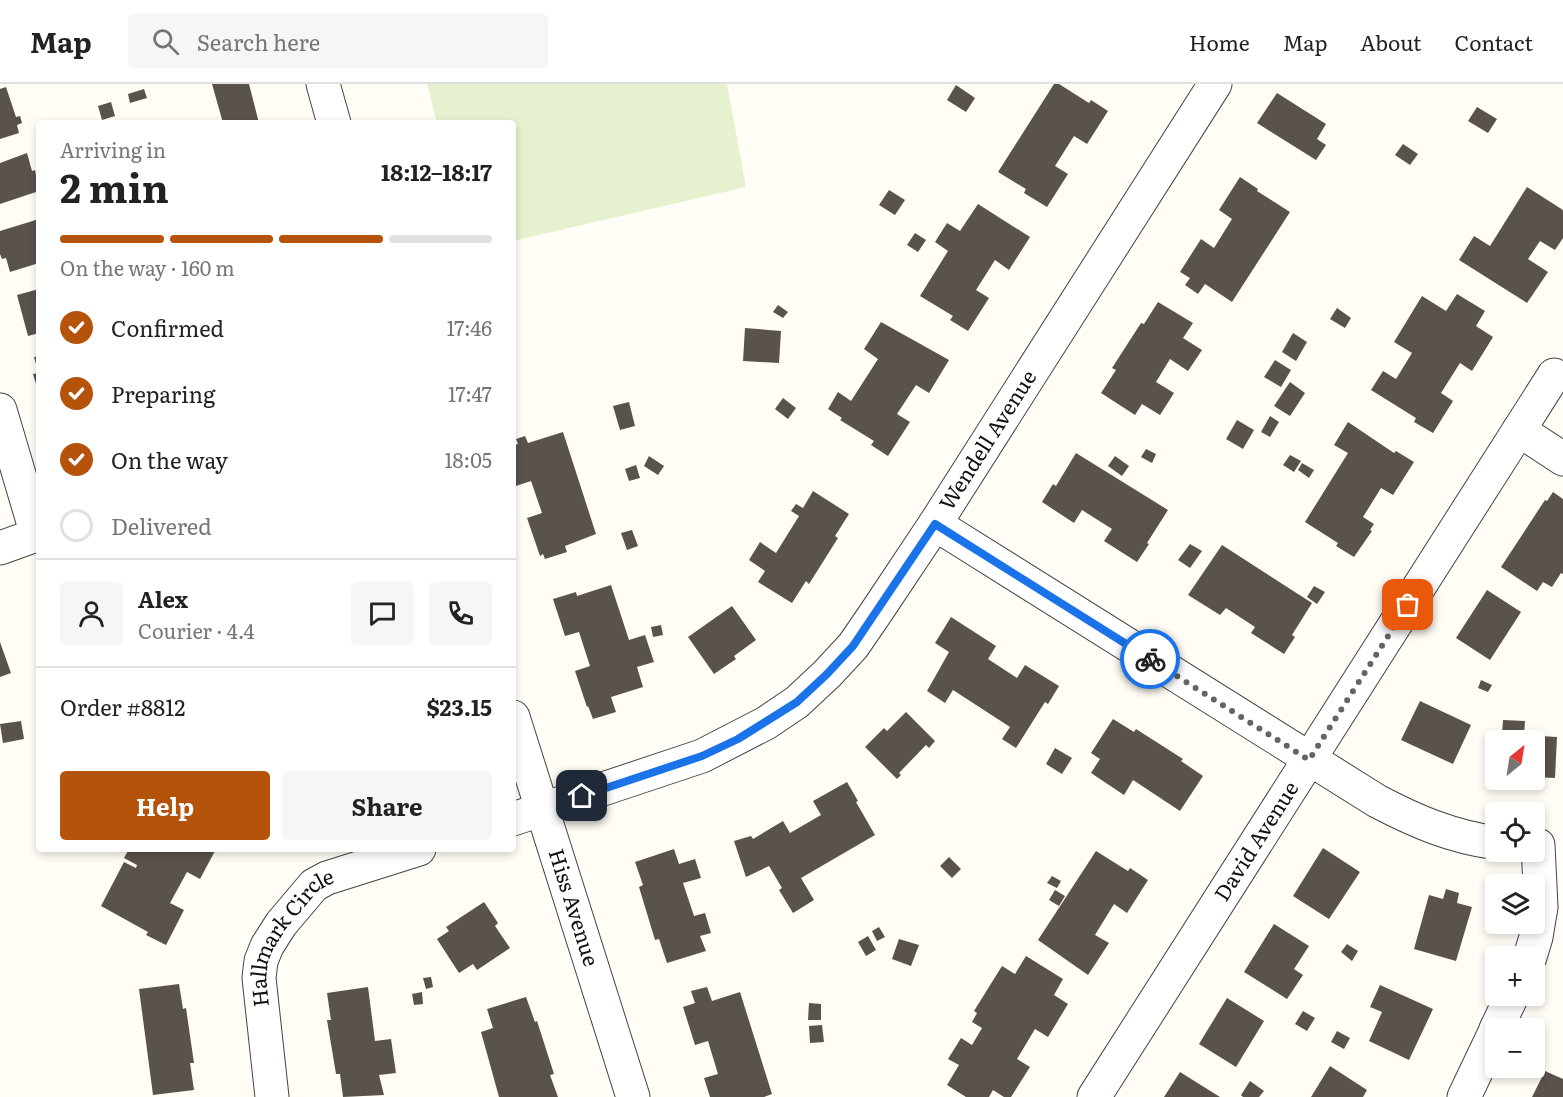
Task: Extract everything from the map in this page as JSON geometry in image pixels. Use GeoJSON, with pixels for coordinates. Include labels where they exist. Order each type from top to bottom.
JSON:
{"type":"FeatureCollection","features":[{"type":"Feature","properties":{"kind":"street"},"geometry":{"type":"LineString","coordinates":[[322,84],[332,120]]}},
{"type":"Feature","properties":{"kind":"street","name":"Wendell Avenue"},"geometry":{"type":"LineString","coordinates":[[528,814],[702,756],[738,739],[797,702],[827,674],[853,646],[935,524],[1215,84]]}},
{"type":"Feature","properties":{"kind":"street","name":"David Avenue"},"geometry":{"type":"LineString","coordinates":[[1095,1097],[1554,375]]}},
{"type":"Feature","properties":{"kind":"street"},"geometry":{"type":"LineString","coordinates":[[0,410],[36,527]]}},
{"type":"Feature","properties":{"kind":"street"},"geometry":{"type":"LineString","coordinates":[[1519,430],[1563,459]]}},
{"type":"Feature","properties":{"kind":"street"},"geometry":{"type":"LineString","coordinates":[[935,524],[1377,801],[1417,821],[1464,838],[1485,841]]}},
{"type":"Feature","properties":{"kind":"street"},"geometry":{"type":"LineString","coordinates":[[0,548],[36,535]]}},
{"type":"Feature","properties":{"kind":"street","name":"Hiss Avenue"},"geometry":{"type":"LineString","coordinates":[[516,736],[528,814],[633,1097]]}},
{"type":"Feature","properties":{"kind":"street","name":"Hallmark Circle"},"geometry":{"type":"LineString","coordinates":[[272,1097],[259,978],[261,961],[267,946],[281,924],[314,885],[327,878],[409,852]]}},
{"type":"Feature","properties":{"kind":"street"},"geometry":{"type":"LineString","coordinates":[[1533,946],[1541,907],[1544,862]]}},
{"type":"Feature","properties":{"kind":"street"},"geometry":{"type":"LineString","coordinates":[[1464,1097],[1485,1053]]}},
{"type":"Feature","properties":{"kind":"green space"},"geometry":{"type":"Polygon","coordinates":[[[427,84],[727,84],[746,187],[516,240],[516,120],[436,120],[427,84]]]}},
{"type":"Feature","properties":{"kind":"building"},"geometry":{"type":"Polygon","coordinates":[[[212,84],[249,84],[258,120],[222,120],[212,84]]]}},
{"type":"Feature","properties":{"kind":"building"},"geometry":{"type":"Polygon","coordinates":[[[1054,84],[1059,84],[1089,103],[1091,100],[1108,111],[1087,144],[1074,136],[1055,166],[1068,174],[1047,207],[1024,193],[1026,189],[998,172],[1054,84]]]}},
{"type":"Feature","properties":{"kind":"building"},"geometry":{"type":"Polygon","coordinates":[[[956,85],[975,98],[966,112],[947,100],[956,85]]]}},
{"type":"Feature","properties":{"kind":"building"},"geometry":{"type":"Polygon","coordinates":[[[6,87],[16,117],[20,116],[22,123],[17,125],[19,133],[0,139],[0,89],[6,87]]]}},
{"type":"Feature","properties":{"kind":"building"},"geometry":{"type":"Polygon","coordinates":[[[144,89],[147,98],[130,103],[128,94],[144,89]]]}},
{"type":"Feature","properties":{"kind":"building"},"geometry":{"type":"Polygon","coordinates":[[[1277,93],[1326,124],[1317,139],[1326,145],[1316,160],[1257,123],[1277,93]]]}},
{"type":"Feature","properties":{"kind":"building"},"geometry":{"type":"Polygon","coordinates":[[[111,102],[115,116],[102,120],[98,106],[111,102]]]}},
{"type":"Feature","properties":{"kind":"building"},"geometry":{"type":"Polygon","coordinates":[[[1477,107],[1497,119],[1488,133],[1468,121],[1477,107]]]}},
{"type":"Feature","properties":{"kind":"building"},"geometry":{"type":"Polygon","coordinates":[[[1403,144],[1418,154],[1410,165],[1395,155],[1403,144]]]}},
{"type":"Feature","properties":{"kind":"building"},"geometry":{"type":"Polygon","coordinates":[[[27,153],[32,171],[35,170],[36,192],[0,204],[0,163],[27,153]]]}},
{"type":"Feature","properties":{"kind":"building"},"geometry":{"type":"Polygon","coordinates":[[[1240,177],[1290,212],[1232,302],[1205,284],[1198,294],[1185,285],[1190,278],[1180,272],[1201,239],[1214,248],[1232,219],[1219,210],[1240,177]]]}},
{"type":"Feature","properties":{"kind":"building"},"geometry":{"type":"Polygon","coordinates":[[[1527,187],[1563,210],[1563,238],[1555,250],[1540,241],[1528,259],[1548,272],[1527,303],[1459,260],[1474,236],[1490,246],[1527,187]]]}},
{"type":"Feature","properties":{"kind":"building"},"geometry":{"type":"Polygon","coordinates":[[[889,190],[905,200],[895,215],[879,205],[889,190]]]}},
{"type":"Feature","properties":{"kind":"building"},"geometry":{"type":"Polygon","coordinates":[[[978,204],[1030,237],[1009,270],[995,260],[976,290],[989,298],[968,331],[950,320],[953,316],[920,296],[948,251],[935,242],[947,223],[960,231],[978,204]]]}},
{"type":"Feature","properties":{"kind":"building"},"geometry":{"type":"Polygon","coordinates":[[[36,220],[36,264],[10,272],[6,258],[2,259],[0,254],[0,231],[36,220]]]}},
{"type":"Feature","properties":{"kind":"building"},"geometry":{"type":"Polygon","coordinates":[[[915,233],[926,240],[918,252],[907,245],[915,233]]]}},
{"type":"Feature","properties":{"kind":"building"},"geometry":{"type":"Polygon","coordinates":[[[36,290],[36,334],[28,336],[17,295],[36,290]]]}},
{"type":"Feature","properties":{"kind":"building"},"geometry":{"type":"Polygon","coordinates":[[[1457,294],[1485,311],[1476,326],[1493,337],[1472,371],[1460,363],[1441,393],[1453,401],[1433,433],[1414,422],[1416,418],[1371,390],[1383,371],[1396,379],[1412,353],[1394,342],[1422,296],[1446,311],[1457,294]]]}},
{"type":"Feature","properties":{"kind":"building"},"geometry":{"type":"Polygon","coordinates":[[[1158,302],[1193,323],[1183,338],[1202,350],[1188,371],[1170,359],[1156,382],[1174,393],[1160,415],[1142,404],[1135,415],[1101,393],[1116,370],[1112,368],[1141,323],[1144,324],[1158,302]]]}},
{"type":"Feature","properties":{"kind":"building"},"geometry":{"type":"Polygon","coordinates":[[[778,305],[788,312],[783,318],[773,312],[778,305]]]}},
{"type":"Feature","properties":{"kind":"building"},"geometry":{"type":"Polygon","coordinates":[[[1337,308],[1351,318],[1345,328],[1330,319],[1337,308]]]}},
{"type":"Feature","properties":{"kind":"building"},"geometry":{"type":"Polygon","coordinates":[[[881,322],[949,360],[929,393],[916,385],[897,414],[910,422],[888,456],[871,445],[874,441],[840,420],[842,418],[828,409],[838,392],[851,401],[878,359],[864,349],[881,322]]]}},
{"type":"Feature","properties":{"kind":"building"},"geometry":{"type":"Polygon","coordinates":[[[745,328],[781,331],[779,363],[743,361],[745,328]]]}},
{"type":"Feature","properties":{"kind":"building"},"geometry":{"type":"Polygon","coordinates":[[[1293,333],[1307,342],[1296,361],[1282,352],[1293,333]]]}},
{"type":"Feature","properties":{"kind":"building"},"geometry":{"type":"Polygon","coordinates":[[[1275,360],[1291,370],[1281,387],[1264,377],[1275,360]]]}},
{"type":"Feature","properties":{"kind":"building"},"geometry":{"type":"Polygon","coordinates":[[[1290,382],[1305,393],[1290,416],[1274,406],[1290,382]]]}},
{"type":"Feature","properties":{"kind":"building"},"geometry":{"type":"Polygon","coordinates":[[[783,398],[796,408],[788,419],[775,409],[783,398]]]}},
{"type":"Feature","properties":{"kind":"building"},"geometry":{"type":"Polygon","coordinates":[[[629,402],[635,426],[620,430],[613,406],[629,402]]]}},
{"type":"Feature","properties":{"kind":"building"},"geometry":{"type":"Polygon","coordinates":[[[1270,416],[1279,422],[1270,437],[1261,432],[1270,416]]]}},
{"type":"Feature","properties":{"kind":"building"},"geometry":{"type":"Polygon","coordinates":[[[1237,420],[1254,430],[1243,449],[1226,439],[1237,420]]]}},
{"type":"Feature","properties":{"kind":"building"},"geometry":{"type":"Polygon","coordinates":[[[1348,422],[1394,453],[1396,451],[1414,462],[1393,495],[1381,488],[1363,517],[1374,524],[1370,530],[1372,531],[1354,557],[1336,546],[1338,543],[1305,522],[1348,453],[1334,445],[1348,422]]]}},
{"type":"Feature","properties":{"kind":"building"},"geometry":{"type":"Polygon","coordinates":[[[563,432],[596,534],[565,546],[567,552],[545,559],[543,554],[540,556],[527,518],[542,513],[531,481],[516,486],[516,444],[518,444],[516,439],[525,436],[528,443],[563,432]]]}},
{"type":"Feature","properties":{"kind":"building"},"geometry":{"type":"Polygon","coordinates":[[[1146,449],[1156,454],[1152,463],[1141,457],[1146,449]]]}},
{"type":"Feature","properties":{"kind":"building"},"geometry":{"type":"Polygon","coordinates":[[[1076,453],[1168,510],[1137,562],[1104,541],[1112,529],[1082,510],[1074,523],[1042,502],[1053,484],[1056,486],[1076,453]]]}},
{"type":"Feature","properties":{"kind":"building"},"geometry":{"type":"Polygon","coordinates":[[[1290,455],[1301,461],[1294,472],[1283,465],[1290,455]]]}},
{"type":"Feature","properties":{"kind":"building"},"geometry":{"type":"Polygon","coordinates":[[[649,456],[664,466],[658,475],[644,466],[649,456]]]}},
{"type":"Feature","properties":{"kind":"building"},"geometry":{"type":"Polygon","coordinates":[[[1115,456],[1129,466],[1122,476],[1108,466],[1115,456]]]}},
{"type":"Feature","properties":{"kind":"building"},"geometry":{"type":"Polygon","coordinates":[[[1302,463],[1314,470],[1309,478],[1298,470],[1302,463]]]}},
{"type":"Feature","properties":{"kind":"building"},"geometry":{"type":"Polygon","coordinates":[[[636,465],[640,478],[629,481],[625,469],[636,465]]]}},
{"type":"Feature","properties":{"kind":"building"},"geometry":{"type":"Polygon","coordinates":[[[813,491],[849,514],[835,536],[838,538],[809,584],[806,581],[792,603],[758,582],[765,571],[749,560],[760,542],[776,553],[799,516],[791,511],[796,504],[803,508],[813,491]]]}},
{"type":"Feature","properties":{"kind":"building"},"geometry":{"type":"Polygon","coordinates":[[[1553,492],[1563,499],[1563,574],[1561,573],[1552,587],[1543,582],[1537,591],[1501,567],[1545,500],[1547,501],[1553,492]]]}},
{"type":"Feature","properties":{"kind":"building"},"geometry":{"type":"Polygon","coordinates":[[[632,530],[638,546],[627,550],[621,533],[632,530]]]}},
{"type":"Feature","properties":{"kind":"building"},"geometry":{"type":"Polygon","coordinates":[[[1190,544],[1202,551],[1190,568],[1178,560],[1190,544]]]}},
{"type":"Feature","properties":{"kind":"building"},"geometry":{"type":"Polygon","coordinates":[[[1222,545],[1312,603],[1292,635],[1295,637],[1284,654],[1251,633],[1255,627],[1226,608],[1220,615],[1188,595],[1222,545]]]}},
{"type":"Feature","properties":{"kind":"building"},"geometry":{"type":"Polygon","coordinates":[[[611,585],[629,640],[645,635],[654,662],[637,667],[643,687],[611,697],[616,712],[593,719],[575,671],[590,666],[579,632],[565,636],[553,599],[576,592],[577,596],[611,585]]]}},
{"type":"Feature","properties":{"kind":"building"},"geometry":{"type":"Polygon","coordinates":[[[1314,586],[1325,592],[1317,604],[1307,597],[1314,586]]]}},
{"type":"Feature","properties":{"kind":"building"},"geometry":{"type":"Polygon","coordinates":[[[1487,590],[1521,612],[1490,660],[1456,638],[1487,590]]]}},
{"type":"Feature","properties":{"kind":"building"},"geometry":{"type":"Polygon","coordinates":[[[732,606],[756,640],[734,656],[736,659],[714,674],[688,637],[732,606]]]}},
{"type":"Feature","properties":{"kind":"building"},"geometry":{"type":"Polygon","coordinates":[[[951,617],[996,646],[988,659],[1017,678],[1025,665],[1059,686],[1048,704],[1045,702],[1016,748],[1002,739],[1010,727],[953,690],[945,703],[927,691],[949,652],[935,643],[951,617]]]}},
{"type":"Feature","properties":{"kind":"building"},"geometry":{"type":"Polygon","coordinates":[[[661,625],[663,635],[653,637],[651,627],[661,625]]]}},
{"type":"Feature","properties":{"kind":"building"},"geometry":{"type":"Polygon","coordinates":[[[0,642],[11,673],[0,677],[0,642]]]}},
{"type":"Feature","properties":{"kind":"building"},"geometry":{"type":"Polygon","coordinates":[[[1481,680],[1492,685],[1488,692],[1478,688],[1481,680]]]}},
{"type":"Feature","properties":{"kind":"building"},"geometry":{"type":"Polygon","coordinates":[[[1420,701],[1471,725],[1453,764],[1401,740],[1420,701]]]}},
{"type":"Feature","properties":{"kind":"building"},"geometry":{"type":"Polygon","coordinates":[[[906,712],[935,741],[929,748],[926,745],[899,773],[901,775],[897,779],[865,747],[884,728],[887,731],[906,712]]]}},
{"type":"Feature","properties":{"kind":"building"},"geometry":{"type":"Polygon","coordinates":[[[1113,719],[1134,732],[1136,729],[1183,759],[1181,761],[1203,776],[1180,811],[1133,780],[1124,795],[1091,773],[1100,759],[1091,753],[1113,719]]]}},
{"type":"Feature","properties":{"kind":"building"},"geometry":{"type":"Polygon","coordinates":[[[1503,720],[1525,721],[1524,730],[1502,730],[1503,720]]]}},
{"type":"Feature","properties":{"kind":"building"},"geometry":{"type":"Polygon","coordinates":[[[21,721],[24,739],[3,743],[0,724],[21,721]]]}},
{"type":"Feature","properties":{"kind":"building"},"geometry":{"type":"Polygon","coordinates":[[[1545,736],[1557,737],[1555,778],[1545,778],[1545,736]]]}},
{"type":"Feature","properties":{"kind":"building"},"geometry":{"type":"Polygon","coordinates":[[[1055,748],[1072,758],[1062,774],[1046,764],[1055,748]]]}},
{"type":"Feature","properties":{"kind":"building"},"geometry":{"type":"Polygon","coordinates":[[[847,782],[875,835],[801,878],[814,900],[793,913],[779,890],[782,888],[769,866],[746,877],[734,841],[751,836],[753,839],[783,821],[790,833],[821,815],[813,801],[847,782]]]}},
{"type":"Feature","properties":{"kind":"building"},"geometry":{"type":"Polygon","coordinates":[[[1323,848],[1360,872],[1329,919],[1293,896],[1323,848]]]}},
{"type":"Feature","properties":{"kind":"building"},"geometry":{"type":"Polygon","coordinates":[[[674,849],[679,864],[695,859],[701,878],[683,883],[694,916],[705,913],[711,933],[700,936],[706,951],[667,963],[659,939],[655,940],[639,887],[643,885],[635,862],[674,849]]]}},
{"type":"Feature","properties":{"kind":"building"},"geometry":{"type":"Polygon","coordinates":[[[1096,851],[1128,871],[1130,868],[1148,880],[1127,913],[1114,904],[1095,935],[1109,943],[1088,975],[1038,940],[1096,851]]]}},
{"type":"Feature","properties":{"kind":"building"},"geometry":{"type":"Polygon","coordinates":[[[127,852],[214,852],[200,879],[187,872],[170,903],[184,910],[166,945],[146,935],[148,932],[101,906],[124,862],[136,868],[137,865],[124,858],[127,852]]]}},
{"type":"Feature","properties":{"kind":"building"},"geometry":{"type":"Polygon","coordinates":[[[949,857],[961,869],[952,878],[940,866],[949,857]]]}},
{"type":"Feature","properties":{"kind":"building"},"geometry":{"type":"Polygon","coordinates":[[[1052,876],[1061,881],[1057,888],[1047,883],[1052,876]]]}},
{"type":"Feature","properties":{"kind":"building"},"geometry":{"type":"Polygon","coordinates":[[[1446,889],[1459,893],[1457,903],[1472,907],[1456,961],[1414,949],[1429,895],[1443,899],[1446,889]]]}},
{"type":"Feature","properties":{"kind":"building"},"geometry":{"type":"Polygon","coordinates":[[[1055,890],[1065,896],[1059,906],[1049,900],[1055,890]]]}},
{"type":"Feature","properties":{"kind":"building"},"geometry":{"type":"Polygon","coordinates":[[[484,902],[498,923],[495,926],[510,948],[477,970],[473,964],[459,973],[437,939],[449,931],[446,927],[484,902]]]}},
{"type":"Feature","properties":{"kind":"building"},"geometry":{"type":"Polygon","coordinates":[[[1274,924],[1309,946],[1294,969],[1303,975],[1287,999],[1244,972],[1274,924]]]}},
{"type":"Feature","properties":{"kind":"building"},"geometry":{"type":"Polygon","coordinates":[[[879,927],[885,937],[877,941],[872,931],[879,927]]]}},
{"type":"Feature","properties":{"kind":"building"},"geometry":{"type":"Polygon","coordinates":[[[868,936],[876,950],[866,956],[858,942],[868,936]]]}},
{"type":"Feature","properties":{"kind":"building"},"geometry":{"type":"Polygon","coordinates":[[[899,939],[919,945],[911,966],[892,959],[899,939]]]}},
{"type":"Feature","properties":{"kind":"building"},"geometry":{"type":"Polygon","coordinates":[[[1347,944],[1358,951],[1352,961],[1341,952],[1347,944]]]}},
{"type":"Feature","properties":{"kind":"building"},"geometry":{"type":"Polygon","coordinates":[[[1026,956],[1063,979],[1054,995],[1068,1004],[1048,1037],[1035,1029],[1017,1059],[1030,1067],[1011,1097],[1004,1097],[993,1090],[989,1097],[966,1097],[947,1085],[959,1065],[948,1059],[961,1038],[972,1045],[982,1028],[972,1022],[977,1013],[974,1011],[1002,966],[1015,974],[1026,956]]]}},
{"type":"Feature","properties":{"kind":"building"},"geometry":{"type":"Polygon","coordinates":[[[431,977],[433,987],[426,989],[423,978],[431,977]]]}},
{"type":"Feature","properties":{"kind":"building"},"geometry":{"type":"Polygon","coordinates":[[[179,984],[183,1009],[186,1008],[194,1063],[190,1063],[194,1090],[153,1095],[139,989],[179,984]]]}},
{"type":"Feature","properties":{"kind":"building"},"geometry":{"type":"Polygon","coordinates":[[[1380,985],[1433,1009],[1409,1060],[1369,1041],[1382,1012],[1370,1007],[1380,985]]]}},
{"type":"Feature","properties":{"kind":"building"},"geometry":{"type":"Polygon","coordinates":[[[368,987],[375,1041],[391,1039],[396,1073],[379,1075],[384,1095],[343,1097],[340,1074],[336,1074],[327,1020],[331,1020],[327,993],[368,987]]]}},
{"type":"Feature","properties":{"kind":"building"},"geometry":{"type":"Polygon","coordinates":[[[707,987],[712,1001],[740,992],[772,1094],[764,1097],[710,1097],[704,1078],[718,1074],[708,1041],[695,1045],[683,1007],[695,1003],[691,991],[707,987]]]}},
{"type":"Feature","properties":{"kind":"building"},"geometry":{"type":"Polygon","coordinates":[[[422,992],[423,1004],[414,1005],[412,994],[422,992]]]}},
{"type":"Feature","properties":{"kind":"building"},"geometry":{"type":"Polygon","coordinates":[[[526,997],[535,1022],[537,1021],[554,1074],[550,1075],[558,1097],[499,1097],[481,1032],[493,1028],[487,1009],[526,997]]]}},
{"type":"Feature","properties":{"kind":"building"},"geometry":{"type":"Polygon","coordinates":[[[1227,998],[1264,1021],[1236,1067],[1199,1044],[1227,998]]]}},
{"type":"Feature","properties":{"kind":"building"},"geometry":{"type":"Polygon","coordinates":[[[809,1003],[821,1004],[821,1020],[808,1020],[809,1003]]]}},
{"type":"Feature","properties":{"kind":"building"},"geometry":{"type":"Polygon","coordinates":[[[1303,1011],[1315,1018],[1307,1031],[1295,1024],[1303,1011]]]}},
{"type":"Feature","properties":{"kind":"building"},"geometry":{"type":"Polygon","coordinates":[[[822,1025],[824,1042],[810,1043],[809,1026],[822,1025]]]}},
{"type":"Feature","properties":{"kind":"building"},"geometry":{"type":"Polygon","coordinates":[[[1337,1031],[1350,1038],[1344,1049],[1331,1042],[1337,1031]]]}},
{"type":"Feature","properties":{"kind":"building"},"geometry":{"type":"Polygon","coordinates":[[[1330,1066],[1367,1090],[1363,1097],[1311,1097],[1330,1066]]]}},
{"type":"Feature","properties":{"kind":"building"},"geometry":{"type":"Polygon","coordinates":[[[1545,1071],[1563,1079],[1563,1097],[1532,1097],[1542,1078],[1545,1078],[1545,1071]]]}},
{"type":"Feature","properties":{"kind":"building"},"geometry":{"type":"Polygon","coordinates":[[[1180,1072],[1220,1097],[1164,1097],[1180,1072]]]}},
{"type":"Feature","properties":{"kind":"building"},"geometry":{"type":"Polygon","coordinates":[[[1250,1081],[1264,1091],[1259,1097],[1241,1095],[1250,1081]]]}},
{"type":"Feature","properties":{"kind":"way so far"},"geometry":{"type":"LineString","coordinates":[[1150,659],[1309,760],[1408,605]]}},
{"type":"Feature","properties":{"kind":"route"},"geometry":{"type":"LineString","coordinates":[[582,796],[702,756],[738,739],[797,702],[853,646],[935,524],[1150,659]]}}]}
